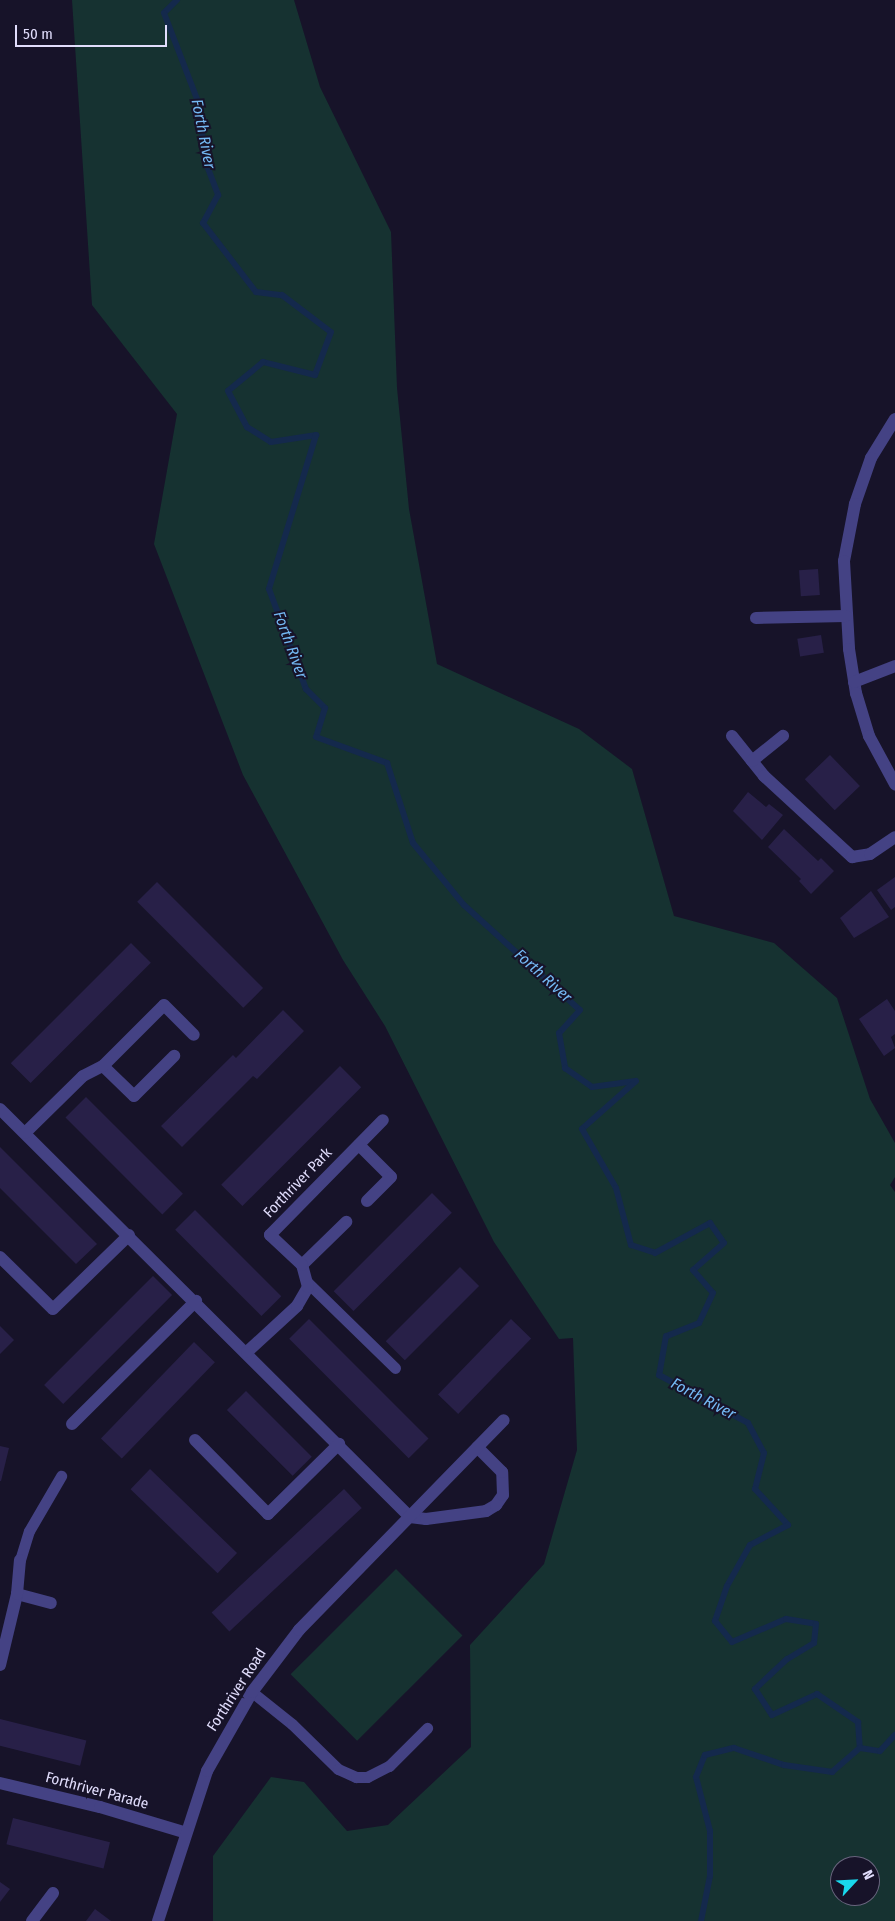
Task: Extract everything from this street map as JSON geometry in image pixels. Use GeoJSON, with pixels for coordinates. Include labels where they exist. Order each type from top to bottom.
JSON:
{"type":"FeatureCollection","features":[{"type":"Feature","properties":{"kind":"street"},"geometry":{"type":"LineString","coordinates":[[895,419],[871,458],[855,504],[844,561],[846,616],[854,682],[870,736],[895,784]]}},
{"type":"Feature","properties":{"kind":"street"},"geometry":{"type":"LineString","coordinates":[[756,618],[846,616]]}},
{"type":"Feature","properties":{"kind":"street"},"geometry":{"type":"LineString","coordinates":[[854,682],[895,666]]}},
{"type":"Feature","properties":{"kind":"street"},"geometry":{"type":"LineString","coordinates":[[732,736],[764,776],[852,857],[870,854],[895,837]]}},
{"type":"Feature","properties":{"kind":"street"},"geometry":{"type":"LineString","coordinates":[[752,761],[783,736]]}},
{"type":"Feature","properties":{"kind":"street"},"geometry":{"type":"LineString","coordinates":[[25,1133],[83,1076],[103,1066],[164,1005],[194,1035]]}},
{"type":"Feature","properties":{"kind":"street"},"geometry":{"type":"LineString","coordinates":[[103,1066],[134,1096],[174,1056]]}},
{"type":"Feature","properties":{"kind":"street"},"geometry":{"type":"LineString","coordinates":[[0,1109],[196,1301],[410,1517],[426,1519],[452,1516],[486,1511],[496,1506],[503,1496],[502,1472],[477,1447]]}},
{"type":"Feature","properties":{"kind":"street","name":"Forthriver Park"},"geometry":{"type":"LineString","coordinates":[[302,1265],[270,1235],[383,1120]]}},
{"type":"Feature","properties":{"kind":"street"},"geometry":{"type":"LineString","coordinates":[[359,1145],[391,1176],[367,1201]]}},
{"type":"Feature","properties":{"kind":"street"},"geometry":{"type":"LineString","coordinates":[[247,1352],[304,1298],[307,1282],[302,1265],[346,1222]]}},
{"type":"Feature","properties":{"kind":"street"},"geometry":{"type":"LineString","coordinates":[[0,1257],[53,1309],[129,1235]]}},
{"type":"Feature","properties":{"kind":"street"},"geometry":{"type":"LineString","coordinates":[[72,1424],[196,1301]]}},
{"type":"Feature","properties":{"kind":"street","name":"Forthriver Road"},"geometry":{"type":"LineString","coordinates":[[158,1921],[184,1832],[207,1771],[252,1692],[299,1630],[504,1420]]}},
{"type":"Feature","properties":{"kind":"street"},"geometry":{"type":"LineString","coordinates":[[196,1440],[268,1514],[338,1444]]}},
{"type":"Feature","properties":{"kind":"street"},"geometry":{"type":"LineString","coordinates":[[0,1665],[17,1594],[20,1560]]}},
{"type":"Feature","properties":{"kind":"street"},"geometry":{"type":"LineString","coordinates":[[17,1594],[51,1602]]}},
{"type":"Feature","properties":{"kind":"street","name":"Forthriver Parade"},"geometry":{"type":"LineString","coordinates":[[0,1783],[100,1807],[184,1832]]}},
{"type":"Feature","properties":{"kind":"street"},"geometry":{"type":"LineString","coordinates":[[32,1921],[53,1893]]}},
{"type":"Feature","properties":{"kind":"lane"},"geometry":{"type":"LineString","coordinates":[[307,1282],[395,1368]]}},
{"type":"Feature","properties":{"kind":"lane"},"geometry":{"type":"LineString","coordinates":[[20,1560],[29,1531],[61,1476]]}},
{"type":"Feature","properties":{"kind":"lane"},"geometry":{"type":"LineString","coordinates":[[252,1692],[292,1724],[338,1769],[356,1777],[367,1777],[389,1766],[427,1728]]}},
{"type":"Feature","properties":{"kind":"green space"},"geometry":{"type":"Polygon","coordinates":[[[72,0],[294,0],[320,87],[391,232],[397,388],[409,509],[437,664],[579,729],[632,769],[674,916],[774,943],[837,998],[870,1099],[895,1143],[895,1177],[890,1185],[895,1192],[895,1921],[213,1921],[213,1856],[271,1777],[304,1782],[347,1831],[388,1825],[471,1747],[470,1645],[544,1564],[577,1450],[573,1338],[559,1339],[494,1242],[385,1026],[343,960],[243,775],[154,544],[177,414],[92,305],[72,0]]]}},
{"type":"Feature","properties":{"kind":"green space"},"geometry":{"type":"Polygon","coordinates":[[[396,1569],[462,1635],[357,1741],[291,1674],[396,1569]]]}},
{"type":"Feature","properties":{"kind":"building"},"geometry":{"type":"Polygon","coordinates":[[[818,569],[820,595],[801,596],[799,570],[818,569]]]}},
{"type":"Feature","properties":{"kind":"building"},"geometry":{"type":"Polygon","coordinates":[[[821,635],[824,653],[800,657],[797,639],[821,635]]]}},
{"type":"Feature","properties":{"kind":"building"},"geometry":{"type":"Polygon","coordinates":[[[830,755],[860,786],[835,810],[805,779],[830,755]]]}},
{"type":"Feature","properties":{"kind":"building"},"geometry":{"type":"Polygon","coordinates":[[[748,792],[766,807],[769,804],[783,815],[762,840],[733,811],[748,792]]]}},
{"type":"Feature","properties":{"kind":"building"},"geometry":{"type":"Polygon","coordinates":[[[784,829],[818,861],[821,858],[834,871],[811,894],[799,881],[801,879],[768,847],[784,829]]]}},
{"type":"Feature","properties":{"kind":"building"},"geometry":{"type":"Polygon","coordinates":[[[895,877],[895,907],[891,910],[877,890],[895,877]]]}},
{"type":"Feature","properties":{"kind":"building"},"geometry":{"type":"Polygon","coordinates":[[[157,882],[263,988],[243,1008],[137,902],[157,882]]]}},
{"type":"Feature","properties":{"kind":"building"},"geometry":{"type":"Polygon","coordinates":[[[871,891],[889,917],[854,938],[840,918],[871,891]]]}},
{"type":"Feature","properties":{"kind":"building"},"geometry":{"type":"Polygon","coordinates":[[[131,943],[151,963],[31,1083],[11,1063],[131,943]]]}},
{"type":"Feature","properties":{"kind":"building"},"geometry":{"type":"Polygon","coordinates":[[[887,999],[895,1011],[895,1034],[891,1037],[895,1048],[884,1056],[859,1019],[887,999]]]}},
{"type":"Feature","properties":{"kind":"building"},"geometry":{"type":"Polygon","coordinates":[[[283,1010],[304,1031],[257,1079],[253,1076],[182,1147],[161,1126],[233,1055],[236,1058],[283,1010]]]}},
{"type":"Feature","properties":{"kind":"building"},"geometry":{"type":"Polygon","coordinates":[[[340,1066],[361,1087],[242,1206],[221,1185],[340,1066]]]}},
{"type":"Feature","properties":{"kind":"building"},"geometry":{"type":"Polygon","coordinates":[[[86,1097],[183,1194],[162,1214],[65,1118],[86,1097]]]}},
{"type":"Feature","properties":{"kind":"building"},"geometry":{"type":"Polygon","coordinates":[[[0,1147],[97,1244],[76,1264],[0,1188],[0,1147]]]}},
{"type":"Feature","properties":{"kind":"building"},"geometry":{"type":"Polygon","coordinates":[[[432,1193],[452,1213],[354,1311],[334,1291],[432,1193]]]}},
{"type":"Feature","properties":{"kind":"building"},"geometry":{"type":"Polygon","coordinates":[[[195,1210],[281,1296],[261,1316],[175,1230],[195,1210]]]}},
{"type":"Feature","properties":{"kind":"building"},"geometry":{"type":"Polygon","coordinates":[[[460,1267],[479,1286],[405,1360],[386,1341],[460,1267]]]}},
{"type":"Feature","properties":{"kind":"building"},"geometry":{"type":"Polygon","coordinates":[[[153,1276],[172,1295],[63,1404],[44,1385],[153,1276]]]}},
{"type":"Feature","properties":{"kind":"building"},"geometry":{"type":"Polygon","coordinates":[[[309,1319],[429,1439],[409,1458],[289,1339],[309,1319]]]}},
{"type":"Feature","properties":{"kind":"building"},"geometry":{"type":"Polygon","coordinates":[[[511,1319],[531,1338],[458,1414],[438,1395],[511,1319]]]}},
{"type":"Feature","properties":{"kind":"building"},"geometry":{"type":"Polygon","coordinates":[[[0,1326],[14,1340],[0,1354],[0,1326]]]}},
{"type":"Feature","properties":{"kind":"building"},"geometry":{"type":"Polygon","coordinates":[[[194,1342],[215,1362],[122,1459],[101,1438],[194,1342]]]}},
{"type":"Feature","properties":{"kind":"building"},"geometry":{"type":"Polygon","coordinates":[[[246,1391],[312,1457],[293,1476],[227,1410],[246,1391]]]}},
{"type":"Feature","properties":{"kind":"building"},"geometry":{"type":"Polygon","coordinates":[[[0,1446],[9,1448],[1,1481],[0,1481],[0,1446]]]}},
{"type":"Feature","properties":{"kind":"building"},"geometry":{"type":"Polygon","coordinates":[[[150,1469],[237,1553],[218,1573],[131,1489],[150,1469]]]}},
{"type":"Feature","properties":{"kind":"building"},"geometry":{"type":"Polygon","coordinates":[[[344,1489],[362,1508],[229,1631],[212,1612],[344,1489]]]}},
{"type":"Feature","properties":{"kind":"building"},"geometry":{"type":"Polygon","coordinates":[[[0,1719],[86,1741],[80,1766],[0,1746],[0,1719]]]}},
{"type":"Feature","properties":{"kind":"building"},"geometry":{"type":"Polygon","coordinates":[[[13,1818],[110,1842],[103,1868],[6,1844],[13,1818]]]}},
{"type":"Feature","properties":{"kind":"building"},"geometry":{"type":"Polygon","coordinates":[[[0,1882],[10,1889],[0,1902],[0,1882]]]}},
{"type":"Feature","properties":{"kind":"building"},"geometry":{"type":"Polygon","coordinates":[[[95,1909],[111,1921],[86,1921],[95,1909]]]}},
{"type":"Feature","properties":{"kind":"waterway","name":"Forth River"},"geometry":{"type":"LineString","coordinates":[[177,0],[164,13],[200,107],[204,158],[218,195],[203,223],[256,292],[282,295],[331,332],[315,375],[263,362],[228,391],[247,427],[271,442],[316,435],[269,589],[306,689],[325,708],[316,737],[387,763],[413,843],[464,905],[580,1010],[559,1033],[565,1068],[592,1087],[636,1081],[582,1129],[616,1188],[631,1245],[655,1253],[710,1223],[724,1243],[693,1270],[713,1293],[699,1323],[666,1336],[659,1375],[748,1423],[764,1453],[755,1489],[788,1525],[750,1545],[727,1586],[715,1621],[732,1642],[786,1619],[816,1624],[814,1643],[787,1659],[755,1689],[772,1715],[817,1694],[858,1722],[860,1748]]}},
{"type":"Feature","properties":{"kind":"waterway"},"geometry":{"type":"LineString","coordinates":[[860,1748],[880,1751],[895,1735]]}},
{"type":"Feature","properties":{"kind":"waterway","name":"Forth River"},"geometry":{"type":"LineString","coordinates":[[701,1921],[710,1876],[710,1831],[696,1777],[705,1755],[734,1748],[784,1765],[832,1772],[860,1748]]}}]}
